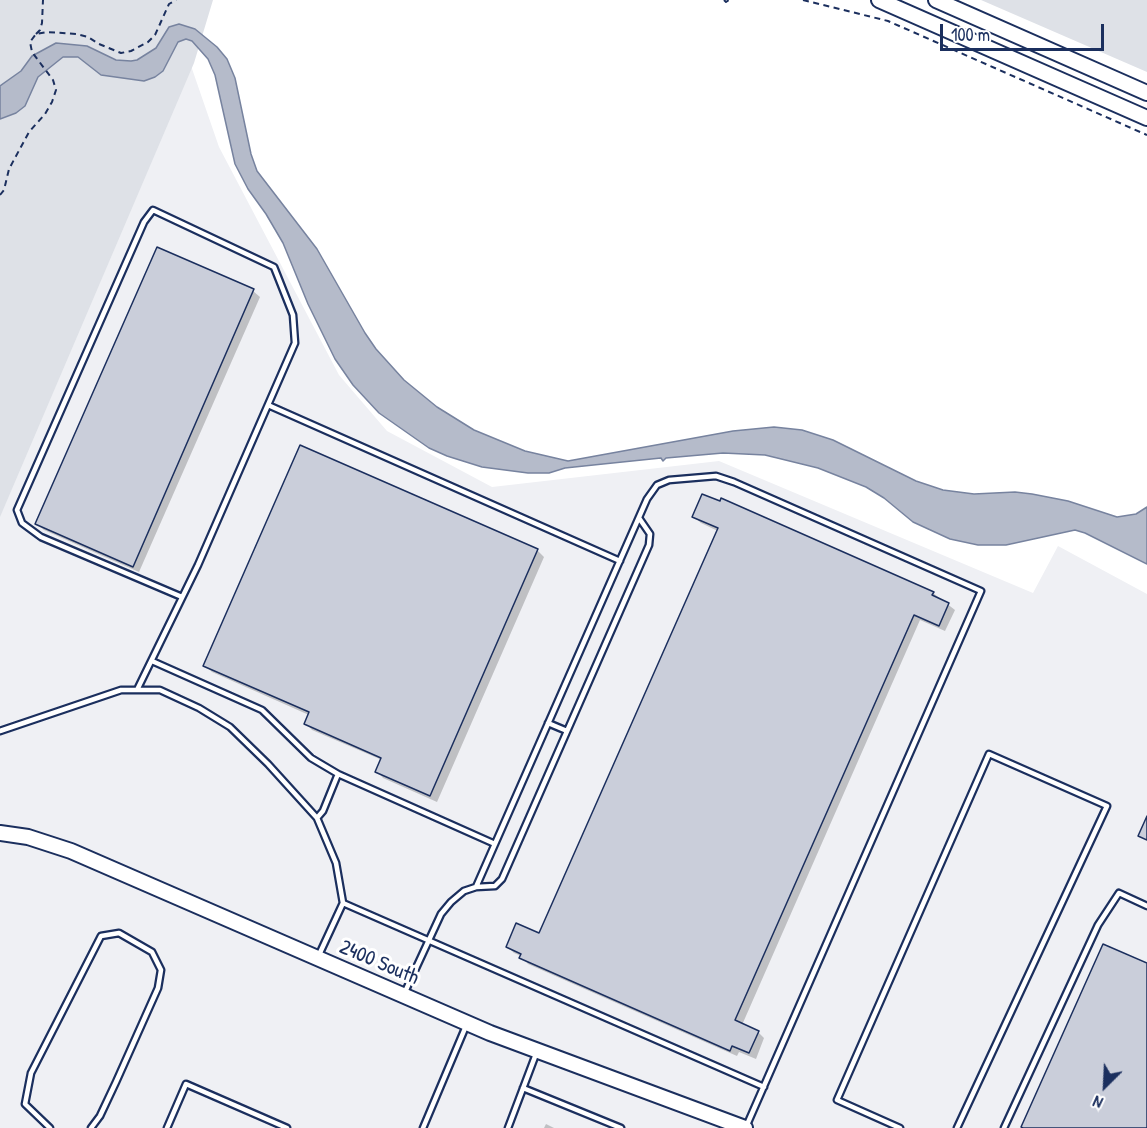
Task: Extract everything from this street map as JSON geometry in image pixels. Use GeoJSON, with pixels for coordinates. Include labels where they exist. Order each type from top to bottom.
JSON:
{"type":"FeatureCollection","features":[{"type":"Feature","properties":{"kind":"street"},"geometry":{"type":"LineString","coordinates":[[879,0],[1147,118]]}},
{"type":"Feature","properties":{"kind":"street"},"geometry":{"type":"LineString","coordinates":[[936,0],[1147,93]]}},
{"type":"Feature","properties":{"kind":"street"},"geometry":{"type":"LineString","coordinates":[[1020,61],[1029,41]]}},
{"type":"Feature","properties":{"kind":"street","name":"2400 South"},"geometry":{"type":"LineString","coordinates":[[0,832],[28,837],[71,851],[467,1024],[745,1128]]}},
{"type":"Feature","properties":{"kind":"lane"},"geometry":{"type":"LineString","coordinates":[[137,690],[182,597],[295,343],[293,315],[274,267],[153,210],[144,222],[17,510],[22,523],[41,537],[182,597]]}},
{"type":"Feature","properties":{"kind":"lane"},"geometry":{"type":"LineString","coordinates":[[268,405],[620,561]]}},
{"type":"Feature","properties":{"kind":"lane"},"geometry":{"type":"LineString","coordinates":[[476,887],[647,499],[657,485],[669,480],[716,476],[981,591],[745,1128]]}},
{"type":"Feature","properties":{"kind":"lane"},"geometry":{"type":"LineString","coordinates":[[403,997],[441,914],[451,902],[464,891],[476,887],[495,886],[502,879],[649,545],[650,534],[639,518]]}},
{"type":"Feature","properties":{"kind":"lane"},"geometry":{"type":"LineString","coordinates":[[152,661],[262,710],[311,758],[338,774],[495,844]]}},
{"type":"Feature","properties":{"kind":"lane"},"geometry":{"type":"LineString","coordinates":[[0,731],[121,690],[160,690],[199,708],[230,727],[268,764],[317,818],[336,863],[343,903],[317,959]]}},
{"type":"Feature","properties":{"kind":"lane"},"geometry":{"type":"LineString","coordinates":[[548,723],[567,731]]}},
{"type":"Feature","properties":{"kind":"lane"},"geometry":{"type":"LineString","coordinates":[[900,1128],[837,1100],[989,754],[1107,806],[957,1128]]}},
{"type":"Feature","properties":{"kind":"lane"},"geometry":{"type":"LineString","coordinates":[[317,818],[323,811],[338,774]]}},
{"type":"Feature","properties":{"kind":"lane"},"geometry":{"type":"LineString","coordinates":[[1004,1128],[1098,925],[1119,893],[1147,906]]}},
{"type":"Feature","properties":{"kind":"lane"},"geometry":{"type":"LineString","coordinates":[[343,903],[764,1087]]}},
{"type":"Feature","properties":{"kind":"lane"},"geometry":{"type":"LineString","coordinates":[[50,1128],[25,1104],[32,1072],[101,936],[119,933],[152,952],[161,970],[158,988],[100,1116],[91,1128]]}},
{"type":"Feature","properties":{"kind":"lane"},"geometry":{"type":"LineString","coordinates":[[423,1128],[467,1024]]}},
{"type":"Feature","properties":{"kind":"lane"},"geometry":{"type":"LineString","coordinates":[[508,1128],[537,1051]]}},
{"type":"Feature","properties":{"kind":"lane"},"geometry":{"type":"LineString","coordinates":[[167,1128],[186,1084],[287,1128]]}},
{"type":"Feature","properties":{"kind":"lane"},"geometry":{"type":"LineString","coordinates":[[523,1088],[621,1128]]}},
{"type":"Feature","properties":{"kind":"path"},"geometry":{"type":"LineString","coordinates":[[0,195],[4,190],[9,170],[29,132],[52,102],[56,90],[53,80],[32,52],[30,42],[40,30],[43,0]]}},
{"type":"Feature","properties":{"kind":"path"},"geometry":{"type":"LineString","coordinates":[[36,34],[47,32],[76,34],[88,37],[121,53],[131,51],[148,42],[155,35],[169,4],[176,0]]}},
{"type":"Feature","properties":{"kind":"path"},"geometry":{"type":"LineString","coordinates":[[724,0],[726,2],[729,0]]}},
{"type":"Feature","properties":{"kind":"path"},"geometry":{"type":"LineString","coordinates":[[803,0],[888,21],[1147,135]]}},
{"type":"Feature","properties":{"kind":"shaded area"},"geometry":{"type":"Polygon","coordinates":[[[0,0],[213,0],[194,63],[0,517],[0,0]]]}},
{"type":"Feature","properties":{"kind":"shaded area"},"geometry":{"type":"Polygon","coordinates":[[[981,0],[1147,0],[1147,72],[981,0]]]}},
{"type":"Feature","properties":{"kind":"shaded area"},"geometry":{"type":"Polygon","coordinates":[[[189,60],[219,147],[339,375],[387,431],[492,487],[719,461],[1033,593],[1058,546],[1147,594],[1147,1128],[0,1128],[0,499],[189,60]]]}},
{"type":"Feature","properties":{"kind":"water"},"geometry":{"type":"Polygon","coordinates":[[[179,24],[195,29],[217,47],[227,59],[235,78],[251,154],[257,171],[317,249],[376,349],[404,380],[437,407],[474,430],[525,451],[568,461],[733,431],[774,427],[802,430],[833,440],[916,481],[943,490],[974,494],[1015,492],[1032,494],[1068,501],[1117,517],[1136,514],[1147,507],[1147,564],[1075,530],[1006,545],[978,545],[950,539],[913,522],[884,498],[866,487],[818,468],[765,455],[723,453],[666,458],[663,461],[661,458],[565,468],[549,473],[528,473],[482,467],[429,448],[379,413],[353,385],[335,359],[308,304],[283,243],[248,189],[235,164],[215,75],[208,59],[192,41],[186,39],[178,42],[163,71],[144,81],[101,75],[78,57],[63,57],[38,77],[25,106],[16,113],[0,119],[0,86],[21,71],[32,56],[56,43],[87,46],[116,60],[131,61],[137,60],[156,48],[169,27],[179,24]]]}},
{"type":"Feature","properties":{"kind":"building"},"geometry":{"type":"Polygon","coordinates":[[[157,247],[254,289],[133,567],[35,524],[157,247]]]}},
{"type":"Feature","properties":{"kind":"building"},"geometry":{"type":"Polygon","coordinates":[[[300,445],[538,549],[430,796],[375,772],[381,758],[304,724],[309,712],[203,666],[300,445]]]}},
{"type":"Feature","properties":{"kind":"building"},"geometry":{"type":"Polygon","coordinates":[[[702,494],[720,501],[721,498],[934,592],[932,595],[949,603],[939,626],[914,615],[735,1020],[759,1031],[749,1053],[732,1046],[730,1051],[519,958],[521,954],[506,947],[516,923],[539,933],[718,528],[692,517],[702,494]]]}},
{"type":"Feature","properties":{"kind":"building"},"geometry":{"type":"Polygon","coordinates":[[[1147,816],[1147,840],[1138,836],[1147,816]]]}},
{"type":"Feature","properties":{"kind":"building"},"geometry":{"type":"Polygon","coordinates":[[[1103,944],[1147,963],[1147,1128],[1023,1128],[1021,1127],[1103,944]]]}}]}
